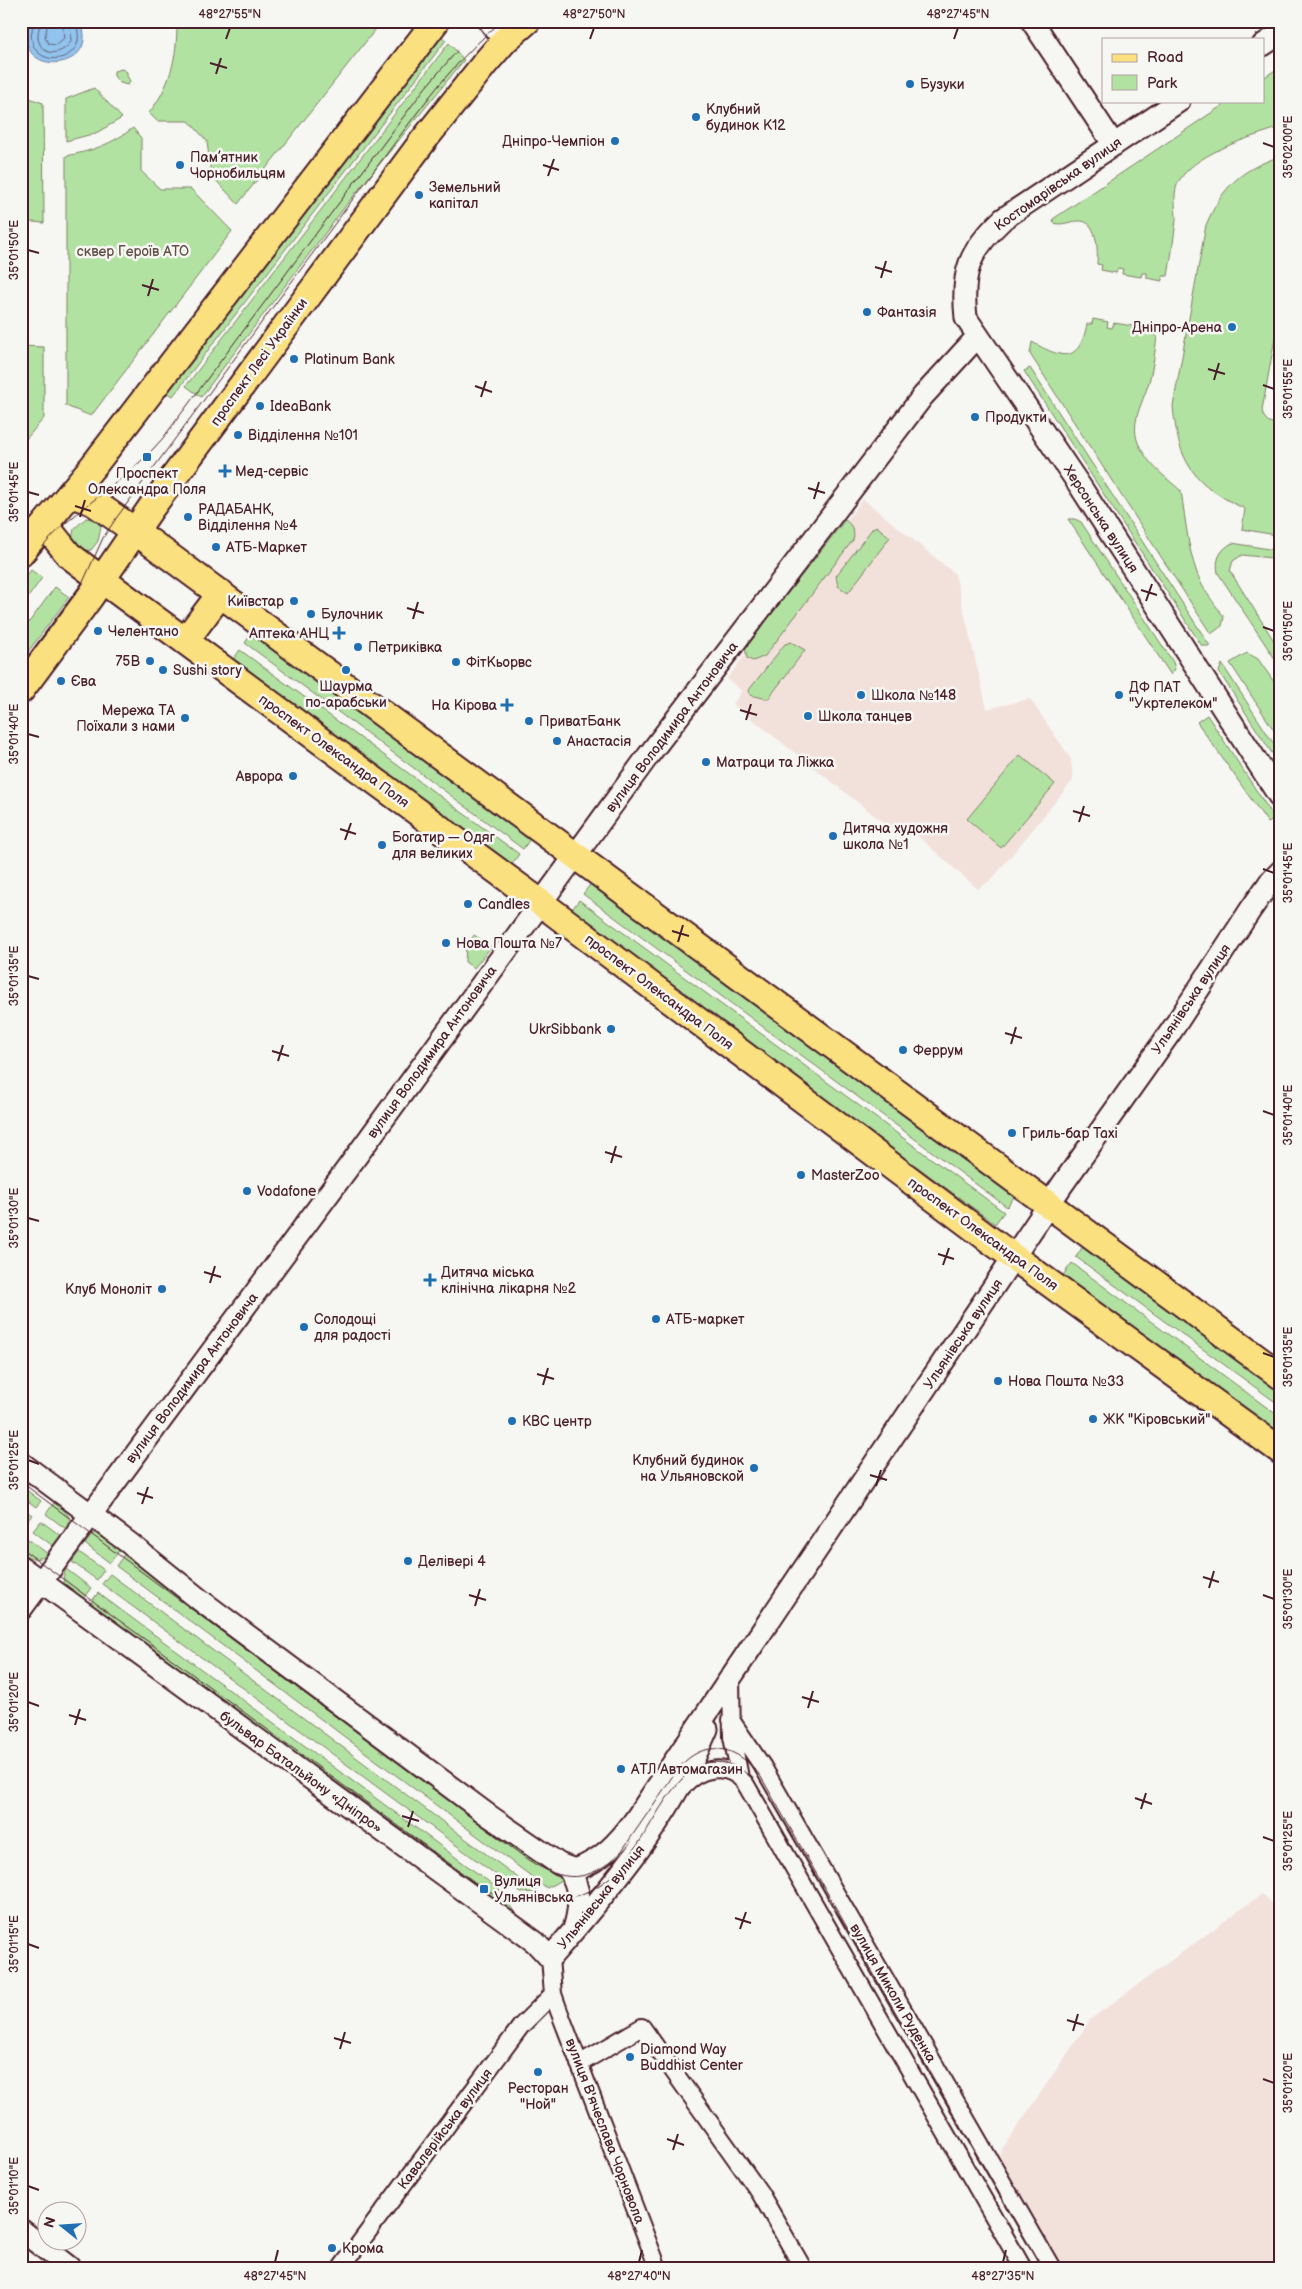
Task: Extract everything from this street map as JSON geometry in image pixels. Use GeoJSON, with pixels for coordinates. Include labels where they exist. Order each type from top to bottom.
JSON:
{"type":"FeatureCollection","features":[{"type":"Feature","properties":{"kind":"main road"},"geometry":{"type":"LineString","coordinates":[[21,554],[71,494],[436,21]]}},
{"type":"Feature","properties":{"kind":"main road","name":"проспект Лесі Українки"},"geometry":{"type":"LineString","coordinates":[[21,690],[102,580],[135,530],[423,141],[498,30],[527,21]]}},
{"type":"Feature","properties":{"kind":"main road"},"geometry":{"type":"LineString","coordinates":[[71,494],[93,502],[135,530],[1281,1376]]}},
{"type":"Feature","properties":{"kind":"main road","name":"проспект Олександра Поля"},"geometry":{"type":"LineString","coordinates":[[45,525],[69,554],[102,580],[541,903],[1014,1258],[1281,1451]]}},
{"type":"Feature","properties":{"kind":"main road"},"geometry":{"type":"LineString","coordinates":[[184,640],[221,593]]}},
{"type":"Feature","properties":{"kind":"street"},"geometry":{"type":"LineString","coordinates":[[1032,21],[1114,145]]}},
{"type":"Feature","properties":{"kind":"street"},"geometry":{"type":"LineString","coordinates":[[1264,44],[1281,33]]}},
{"type":"Feature","properties":{"kind":"street","name":"Костомарівська вулиця"},"geometry":{"type":"LineString","coordinates":[[966,318],[964,298],[965,277],[972,257],[984,237],[1003,219],[1178,102]]}},
{"type":"Feature","properties":{"kind":"street","name":"Херсонська вулиця"},"geometry":{"type":"LineString","coordinates":[[966,318],[1080,486],[1281,799]]}},
{"type":"Feature","properties":{"kind":"street","name":"вулиця Володимира Антоновича"},"geometry":{"type":"LineString","coordinates":[[21,1609],[648,756],[917,404],[978,336]]}},
{"type":"Feature","properties":{"kind":"street","name":"Ульянівська вулиця"},"geometry":{"type":"LineString","coordinates":[[571,1869],[601,1857],[619,1841],[717,1700],[906,1415],[1049,1205],[1172,1030],[1251,909],[1270,882],[1281,871]]}},
{"type":"Feature","properties":{"kind":"street"},"geometry":{"type":"LineString","coordinates":[[21,1463],[200,1600],[480,1809],[571,1869],[579,1894],[579,1910],[573,1932]]}},
{"type":"Feature","properties":{"kind":"street","name":"бульвар Батальйону «Дніпро»"},"geometry":{"type":"LineString","coordinates":[[21,1567],[535,1942],[550,1958]]}},
{"type":"Feature","properties":{"kind":"street","name":"вулиця Миколи Руденка"},"geometry":{"type":"LineString","coordinates":[[731,1679],[731,1720],[740,1777],[1023,2268]]}},
{"type":"Feature","properties":{"kind":"street","name":"Ульянівська вулиця"},"geometry":{"type":"LineString","coordinates":[[550,1958],[627,1868],[676,1795],[697,1753],[717,1700]]}},
{"type":"Feature","properties":{"kind":"street","name":"вулиця Миколи Руденка"},"geometry":{"type":"LineString","coordinates":[[731,1720],[763,1766],[1052,2268]]}},
{"type":"Feature","properties":{"kind":"street"},"geometry":{"type":"LineString","coordinates":[[676,1795],[686,1782],[705,1770],[728,1771],[740,1777]]}},
{"type":"Feature","properties":{"kind":"street"},"geometry":{"type":"LineString","coordinates":[[550,1958],[553,1994]]}},
{"type":"Feature","properties":{"kind":"street","name":"вулиця В'ячеслава Чорновола"},"geometry":{"type":"LineString","coordinates":[[553,1994],[658,2268]]}},
{"type":"Feature","properties":{"kind":"street","name":"Кавалерійська вулиця"},"geometry":{"type":"LineString","coordinates":[[341,2268],[521,2026],[553,1994]]}},
{"type":"Feature","properties":{"kind":"street"},"geometry":{"type":"LineString","coordinates":[[579,2064],[642,2027],[760,2193],[803,2268]]}},
{"type":"Feature","properties":{"kind":"street"},"geometry":{"type":"LineString","coordinates":[[21,2230],[70,2268]]}},
{"type":"Feature","properties":{"kind":"shaded area","name":"Школа №148"},"geometry":{"type":"Polygon","coordinates":[[[863,499],[955,574],[987,709],[1030,699],[1071,759],[1073,780],[993,878],[978,889],[905,825],[894,828],[884,823],[733,704],[742,691],[727,679],[863,499]]]}},
{"type":"Feature","properties":{"kind":"shaded area"},"geometry":{"type":"Polygon","coordinates":[[[1262,1894],[1281,1911],[1281,2268],[1058,2268],[999,2154],[1091,2019],[1262,1894]]]}},
{"type":"Feature","properties":{"kind":"green space"},"geometry":{"type":"Polygon","coordinates":[[[201,21],[382,21],[238,204],[211,175],[207,141],[189,121],[157,121],[149,113],[162,93],[171,71],[176,49],[177,25],[201,21]]]}},
{"type":"Feature","properties":{"kind":"green space"},"geometry":{"type":"Polygon","coordinates":[[[441,36],[446,40],[173,396],[167,392],[441,36]]]}},
{"type":"Feature","properties":{"kind":"green space"},"geometry":{"type":"Polygon","coordinates":[[[449,43],[464,60],[347,204],[201,397],[186,386],[449,43]]]}},
{"type":"Feature","properties":{"kind":"green space"},"geometry":{"type":"Polygon","coordinates":[[[1280,67],[1281,127],[1223,148],[1195,164],[1184,174],[1176,189],[1176,220],[1168,276],[1163,276],[1162,281],[1147,278],[1147,273],[1142,273],[1141,277],[1122,274],[1123,269],[1118,268],[1116,273],[1101,270],[1102,265],[1097,264],[1097,244],[1090,225],[1078,221],[1054,223],[1053,219],[1228,102],[1264,102],[1264,77],[1280,67]]]}},
{"type":"Feature","properties":{"kind":"green space"},"geometry":{"type":"Polygon","coordinates":[[[122,69],[127,72],[130,81],[128,85],[120,83],[114,76],[114,71],[122,69]]]}},
{"type":"Feature","properties":{"kind":"green space"},"geometry":{"type":"Polygon","coordinates":[[[94,88],[122,118],[96,133],[66,141],[66,99],[94,88]]]}},
{"type":"Feature","properties":{"kind":"green space","name":"сквер Героїв АТО"},"geometry":{"type":"Polygon","coordinates":[[[21,95],[43,103],[44,223],[21,221],[21,95]]]}},
{"type":"Feature","properties":{"kind":"green space","name":"сквер Героїв АТО"},"geometry":{"type":"Polygon","coordinates":[[[133,128],[141,138],[141,171],[160,189],[191,189],[232,231],[91,416],[66,406],[66,156],[101,146],[133,128]]]}},
{"type":"Feature","properties":{"kind":"green space","name":"Дніпро-Арена"},"geometry":{"type":"Polygon","coordinates":[[[1281,156],[1281,305],[1262,410],[1264,417],[1268,421],[1281,425],[1281,536],[1242,529],[1245,509],[1227,500],[1201,481],[1192,470],[1179,443],[1173,406],[1206,225],[1212,211],[1234,181],[1254,167],[1281,156]]]}},
{"type":"Feature","properties":{"kind":"green space"},"geometry":{"type":"Polygon","coordinates":[[[1093,319],[1108,322],[1107,327],[1112,328],[1114,323],[1133,326],[1132,331],[1137,332],[1138,327],[1153,330],[1153,335],[1157,336],[1149,382],[1137,417],[1136,434],[1138,443],[1151,463],[1181,491],[1188,539],[1197,574],[1204,589],[1224,617],[1222,626],[1211,634],[1030,354],[1032,342],[1060,354],[1074,352],[1084,337],[1087,324],[1092,324],[1093,319]]]}},
{"type":"Feature","properties":{"kind":"green space"},"geometry":{"type":"Polygon","coordinates":[[[21,346],[44,347],[44,418],[21,445],[21,346]]]}},
{"type":"Feature","properties":{"kind":"green space"},"geometry":{"type":"Polygon","coordinates":[[[1030,368],[1210,646],[1202,646],[1024,371],[1030,368]]]}},
{"type":"Feature","properties":{"kind":"green space"},"geometry":{"type":"Polygon","coordinates":[[[86,518],[96,520],[101,527],[98,541],[91,550],[80,548],[72,539],[74,529],[86,518]]]}},
{"type":"Feature","properties":{"kind":"green space"},"geometry":{"type":"Polygon","coordinates":[[[1068,519],[1075,519],[1081,522],[1173,662],[1175,669],[1171,675],[1068,519]]]}},
{"type":"Feature","properties":{"kind":"green space"},"geometry":{"type":"Polygon","coordinates":[[[845,520],[852,528],[853,540],[765,656],[753,661],[747,658],[745,648],[845,520]]]}},
{"type":"Feature","properties":{"kind":"green space"},"geometry":{"type":"Polygon","coordinates":[[[876,526],[890,537],[848,593],[838,586],[836,576],[876,526]]]}},
{"type":"Feature","properties":{"kind":"green space"},"geometry":{"type":"Polygon","coordinates":[[[1232,543],[1281,551],[1281,559],[1242,555],[1233,561],[1230,571],[1281,652],[1281,668],[1218,573],[1217,563],[1219,555],[1232,543]]]}},
{"type":"Feature","properties":{"kind":"green space"},"geometry":{"type":"Polygon","coordinates":[[[31,570],[42,578],[21,607],[21,583],[31,570]]]}},
{"type":"Feature","properties":{"kind":"green space"},"geometry":{"type":"Polygon","coordinates":[[[55,587],[69,597],[21,661],[21,633],[55,587]]]}},
{"type":"Feature","properties":{"kind":"green space"},"geometry":{"type":"Polygon","coordinates":[[[253,631],[530,839],[523,849],[245,643],[253,631]]]}},
{"type":"Feature","properties":{"kind":"green space"},"geometry":{"type":"Polygon","coordinates":[[[791,642],[805,650],[768,699],[750,695],[749,690],[785,644],[791,642]]]}},
{"type":"Feature","properties":{"kind":"green space"},"geometry":{"type":"Polygon","coordinates":[[[240,650],[519,854],[511,866],[231,662],[240,650]]]}},
{"type":"Feature","properties":{"kind":"green space"},"geometry":{"type":"Polygon","coordinates":[[[1247,653],[1258,659],[1281,692],[1281,741],[1230,663],[1247,653]]]}},
{"type":"Feature","properties":{"kind":"green space"},"geometry":{"type":"Polygon","coordinates":[[[1222,664],[1281,755],[1281,767],[1219,672],[1222,664]]]}},
{"type":"Feature","properties":{"kind":"green space"},"geometry":{"type":"Polygon","coordinates":[[[1207,715],[1275,819],[1268,823],[1197,722],[1207,715]]]}},
{"type":"Feature","properties":{"kind":"green space"},"geometry":{"type":"Polygon","coordinates":[[[1020,755],[1055,784],[1001,848],[967,819],[1020,755]]]}},
{"type":"Feature","properties":{"kind":"green space"},"geometry":{"type":"Polygon","coordinates":[[[592,882],[1016,1194],[1007,1207],[583,894],[592,882]]]}},
{"type":"Feature","properties":{"kind":"green space"},"geometry":{"type":"Polygon","coordinates":[[[579,900],[1004,1212],[995,1224],[570,912],[579,900]]]}},
{"type":"Feature","properties":{"kind":"green space"},"geometry":{"type":"Polygon","coordinates":[[[474,935],[491,947],[474,968],[465,962],[466,947],[474,935]]]}},
{"type":"Feature","properties":{"kind":"green space"},"geometry":{"type":"Polygon","coordinates":[[[1084,1245],[1281,1388],[1281,1406],[1076,1257],[1084,1245]]]}},
{"type":"Feature","properties":{"kind":"green space"},"geometry":{"type":"Polygon","coordinates":[[[1072,1263],[1281,1418],[1281,1437],[1063,1275],[1072,1263]]]}},
{"type":"Feature","properties":{"kind":"green space"},"geometry":{"type":"Polygon","coordinates":[[[21,1486],[41,1501],[36,1507],[21,1496],[21,1486]]]}},
{"type":"Feature","properties":{"kind":"green space"},"geometry":{"type":"Polygon","coordinates":[[[56,1500],[70,1518],[66,1529],[46,1514],[56,1500]]]}},
{"type":"Feature","properties":{"kind":"green space"},"geometry":{"type":"Polygon","coordinates":[[[21,1507],[32,1515],[25,1524],[21,1522],[21,1507]]]}},
{"type":"Feature","properties":{"kind":"green space"},"geometry":{"type":"Polygon","coordinates":[[[41,1521],[61,1536],[53,1546],[33,1531],[41,1521]]]}},
{"type":"Feature","properties":{"kind":"green space"},"geometry":{"type":"Polygon","coordinates":[[[97,1532],[121,1548],[110,1563],[85,1544],[97,1532]]]}},
{"type":"Feature","properties":{"kind":"green space"},"geometry":{"type":"Polygon","coordinates":[[[28,1539],[48,1554],[41,1558],[35,1558],[21,1553],[21,1548],[28,1539]]]}},
{"type":"Feature","properties":{"kind":"green space"},"geometry":{"type":"Polygon","coordinates":[[[79,1552],[104,1570],[97,1580],[72,1562],[79,1552]]]}},
{"type":"Feature","properties":{"kind":"green space"},"geometry":{"type":"Polygon","coordinates":[[[126,1552],[563,1879],[547,1888],[116,1566],[126,1552]]]}},
{"type":"Feature","properties":{"kind":"green space"},"geometry":{"type":"Polygon","coordinates":[[[66,1569],[91,1588],[81,1601],[65,1584],[64,1574],[66,1569]]]}},
{"type":"Feature","properties":{"kind":"green space"},"geometry":{"type":"Polygon","coordinates":[[[110,1574],[537,1892],[521,1893],[102,1584],[110,1574]]]}},
{"type":"Feature","properties":{"kind":"green space"},"geometry":{"type":"Polygon","coordinates":[[[98,1593],[500,1890],[524,1927],[88,1606],[98,1593]]]}},
{"type":"Feature","properties":{"kind":"water"},"geometry":{"type":"Polygon","coordinates":[[[30,21],[80,21],[84,38],[80,51],[69,59],[56,63],[42,61],[32,53],[27,40],[30,21]]]}},
{"type":"Feature","properties":{"kind":"tram line"},"geometry":{"type":"LineString","coordinates":[[21,665],[84,580],[103,538],[117,517],[408,125],[452,70],[502,21]]}},
{"type":"Feature","properties":{"kind":"tram line"},"geometry":{"type":"LineString","coordinates":[[21,574],[43,546],[61,528],[129,472],[163,438],[425,88],[457,51]]}},
{"type":"Feature","properties":{"kind":"tram line"},"geometry":{"type":"LineString","coordinates":[[21,1482],[527,1859],[552,1873],[564,1876],[587,1875],[609,1862],[621,1852],[677,1770],[689,1758],[699,1752],[719,1749],[738,1755],[746,1761],[761,1777],[1042,2268]]}},
{"type":"Feature","properties":{"kind":"tram line"},"geometry":{"type":"LineString","coordinates":[[21,1548],[484,1889],[498,1895],[513,1899],[545,1902],[576,1896],[590,1890],[604,1882],[628,1859],[665,1800],[687,1774],[695,1768],[713,1762],[722,1762],[739,1768],[754,1781],[1033,2268]]}},
{"type":"Feature","properties":{"kind":"place","name":"Бузуки"},"geometry":{"type":"Point","coordinates":[910,84]}},
{"type":"Feature","properties":{"kind":"place","name":"Клубний будинок К12"},"geometry":{"type":"Point","coordinates":[696,117]}},
{"type":"Feature","properties":{"kind":"place","name":"Дніпро-Чемпіон"},"geometry":{"type":"Point","coordinates":[615,141]}},
{"type":"Feature","properties":{"kind":"place","name":"Пам’ятник Чорнобильцям"},"geometry":{"type":"Point","coordinates":[180,165]}},
{"type":"Feature","properties":{"kind":"place","name":"Земельний капітал"},"geometry":{"type":"Point","coordinates":[419,195]}},
{"type":"Feature","properties":{"kind":"place","name":"Фантазія"},"geometry":{"type":"Point","coordinates":[867,312]}},
{"type":"Feature","properties":{"kind":"place","name":"Дніпро-Арена"},"geometry":{"type":"Point","coordinates":[1232,327]}},
{"type":"Feature","properties":{"kind":"place","name":"Platinum Bank"},"geometry":{"type":"Point","coordinates":[294,359]}},
{"type":"Feature","properties":{"kind":"place","name":"IdeaBank"},"geometry":{"type":"Point","coordinates":[260,406]}},
{"type":"Feature","properties":{"kind":"place","name":"Продукти"},"geometry":{"type":"Point","coordinates":[975,417]}},
{"type":"Feature","properties":{"kind":"place","name":"Відділення №101"},"geometry":{"type":"Point","coordinates":[238,435]}},
{"type":"Feature","properties":{"kind":"place","name":"Проспект Олександра Поля"},"geometry":{"type":"Point","coordinates":[147,457]}},
{"type":"Feature","properties":{"kind":"place","name":"Мед-сервіс"},"geometry":{"type":"Point","coordinates":[225,471]}},
{"type":"Feature","properties":{"kind":"place","name":"РАДАБАНК, Відділення №4"},"geometry":{"type":"Point","coordinates":[188,517]}},
{"type":"Feature","properties":{"kind":"place","name":"АТБ-Маркет"},"geometry":{"type":"Point","coordinates":[216,547]}},
{"type":"Feature","properties":{"kind":"place","name":"Київстар"},"geometry":{"type":"Point","coordinates":[294,601]}},
{"type":"Feature","properties":{"kind":"place","name":"Булочник"},"geometry":{"type":"Point","coordinates":[311,614]}},
{"type":"Feature","properties":{"kind":"place","name":"Челентано"},"geometry":{"type":"Point","coordinates":[98,631]}},
{"type":"Feature","properties":{"kind":"place","name":"Аптека АНЦ"},"geometry":{"type":"Point","coordinates":[339,633]}},
{"type":"Feature","properties":{"kind":"place","name":"Петриківка"},"geometry":{"type":"Point","coordinates":[358,647]}},
{"type":"Feature","properties":{"kind":"place","name":"75B"},"geometry":{"type":"Point","coordinates":[150,661]}},
{"type":"Feature","properties":{"kind":"place","name":"ФiтКьорвс"},"geometry":{"type":"Point","coordinates":[456,662]}},
{"type":"Feature","properties":{"kind":"place","name":"Sushi story"},"geometry":{"type":"Point","coordinates":[163,670]}},
{"type":"Feature","properties":{"kind":"place","name":"Шаурма по-арабськи"},"geometry":{"type":"Point","coordinates":[346,670]}},
{"type":"Feature","properties":{"kind":"place","name":"Єва"},"geometry":{"type":"Point","coordinates":[61,681]}},
{"type":"Feature","properties":{"kind":"place","name":"Школа №148"},"geometry":{"type":"Point","coordinates":[861,695]}},
{"type":"Feature","properties":{"kind":"place","name":"ДФ ПАТ \"Укртелеком\""},"geometry":{"type":"Point","coordinates":[1119,695]}},
{"type":"Feature","properties":{"kind":"place","name":"На Кірова"},"geometry":{"type":"Point","coordinates":[507,705]}},
{"type":"Feature","properties":{"kind":"place","name":"Школа танцев"},"geometry":{"type":"Point","coordinates":[808,716]}},
{"type":"Feature","properties":{"kind":"place","name":"Мережа ТА Поїхали з нами"},"geometry":{"type":"Point","coordinates":[185,718]}},
{"type":"Feature","properties":{"kind":"place","name":"ПриватБанк"},"geometry":{"type":"Point","coordinates":[529,721]}},
{"type":"Feature","properties":{"kind":"place","name":"Анастасія"},"geometry":{"type":"Point","coordinates":[557,741]}},
{"type":"Feature","properties":{"kind":"place","name":"Матраци та Ліжка"},"geometry":{"type":"Point","coordinates":[706,762]}},
{"type":"Feature","properties":{"kind":"place","name":"Аврора"},"geometry":{"type":"Point","coordinates":[293,776]}},
{"type":"Feature","properties":{"kind":"place","name":"Дитяча художня школа №1"},"geometry":{"type":"Point","coordinates":[833,836]}},
{"type":"Feature","properties":{"kind":"place","name":"Богатир — Одяг для великих"},"geometry":{"type":"Point","coordinates":[382,845]}},
{"type":"Feature","properties":{"kind":"place","name":"Candles"},"geometry":{"type":"Point","coordinates":[468,904]}},
{"type":"Feature","properties":{"kind":"place","name":"Нова Пошта №7"},"geometry":{"type":"Point","coordinates":[446,943]}},
{"type":"Feature","properties":{"kind":"place","name":"UkrSibbank"},"geometry":{"type":"Point","coordinates":[611,1029]}},
{"type":"Feature","properties":{"kind":"place","name":"Феррум"},"geometry":{"type":"Point","coordinates":[903,1050]}},
{"type":"Feature","properties":{"kind":"place","name":"Гриль-бар Taxi"},"geometry":{"type":"Point","coordinates":[1012,1133]}},
{"type":"Feature","properties":{"kind":"place","name":"MasterZoo"},"geometry":{"type":"Point","coordinates":[801,1175]}},
{"type":"Feature","properties":{"kind":"place","name":"Vodafone"},"geometry":{"type":"Point","coordinates":[247,1191]}},
{"type":"Feature","properties":{"kind":"place","name":"Дитяча міська клінічна лікарня №2"},"geometry":{"type":"Point","coordinates":[430,1280]}},
{"type":"Feature","properties":{"kind":"place","name":"Клуб Моноліт"},"geometry":{"type":"Point","coordinates":[162,1289]}},
{"type":"Feature","properties":{"kind":"place","name":"АТБ-маркет"},"geometry":{"type":"Point","coordinates":[656,1319]}},
{"type":"Feature","properties":{"kind":"place","name":"Солодощі для радості"},"geometry":{"type":"Point","coordinates":[304,1327]}},
{"type":"Feature","properties":{"kind":"place","name":"Нова Пошта №33"},"geometry":{"type":"Point","coordinates":[998,1381]}},
{"type":"Feature","properties":{"kind":"place","name":"ЖК \"Кіровський\""},"geometry":{"type":"Point","coordinates":[1093,1419]}},
{"type":"Feature","properties":{"kind":"place","name":"КВС центр"},"geometry":{"type":"Point","coordinates":[512,1421]}},
{"type":"Feature","properties":{"kind":"place","name":"Клубний будинок на Ульяновской"},"geometry":{"type":"Point","coordinates":[754,1468]}},
{"type":"Feature","properties":{"kind":"place","name":"Делівері 4"},"geometry":{"type":"Point","coordinates":[408,1561]}},
{"type":"Feature","properties":{"kind":"place","name":"АТЛ Автомагазин"},"geometry":{"type":"Point","coordinates":[621,1769]}},
{"type":"Feature","properties":{"kind":"place","name":"Вулиця Ульянівська"},"geometry":{"type":"Point","coordinates":[484,1889]}},
{"type":"Feature","properties":{"kind":"place","name":"Diamond Way Buddhist Center"},"geometry":{"type":"Point","coordinates":[630,2057]}},
{"type":"Feature","properties":{"kind":"place","name":"Ресторан \"Ной\""},"geometry":{"type":"Point","coordinates":[538,2072]}},
{"type":"Feature","properties":{"kind":"place","name":"Крома"},"geometry":{"type":"Point","coordinates":[332,2248]}}]}
